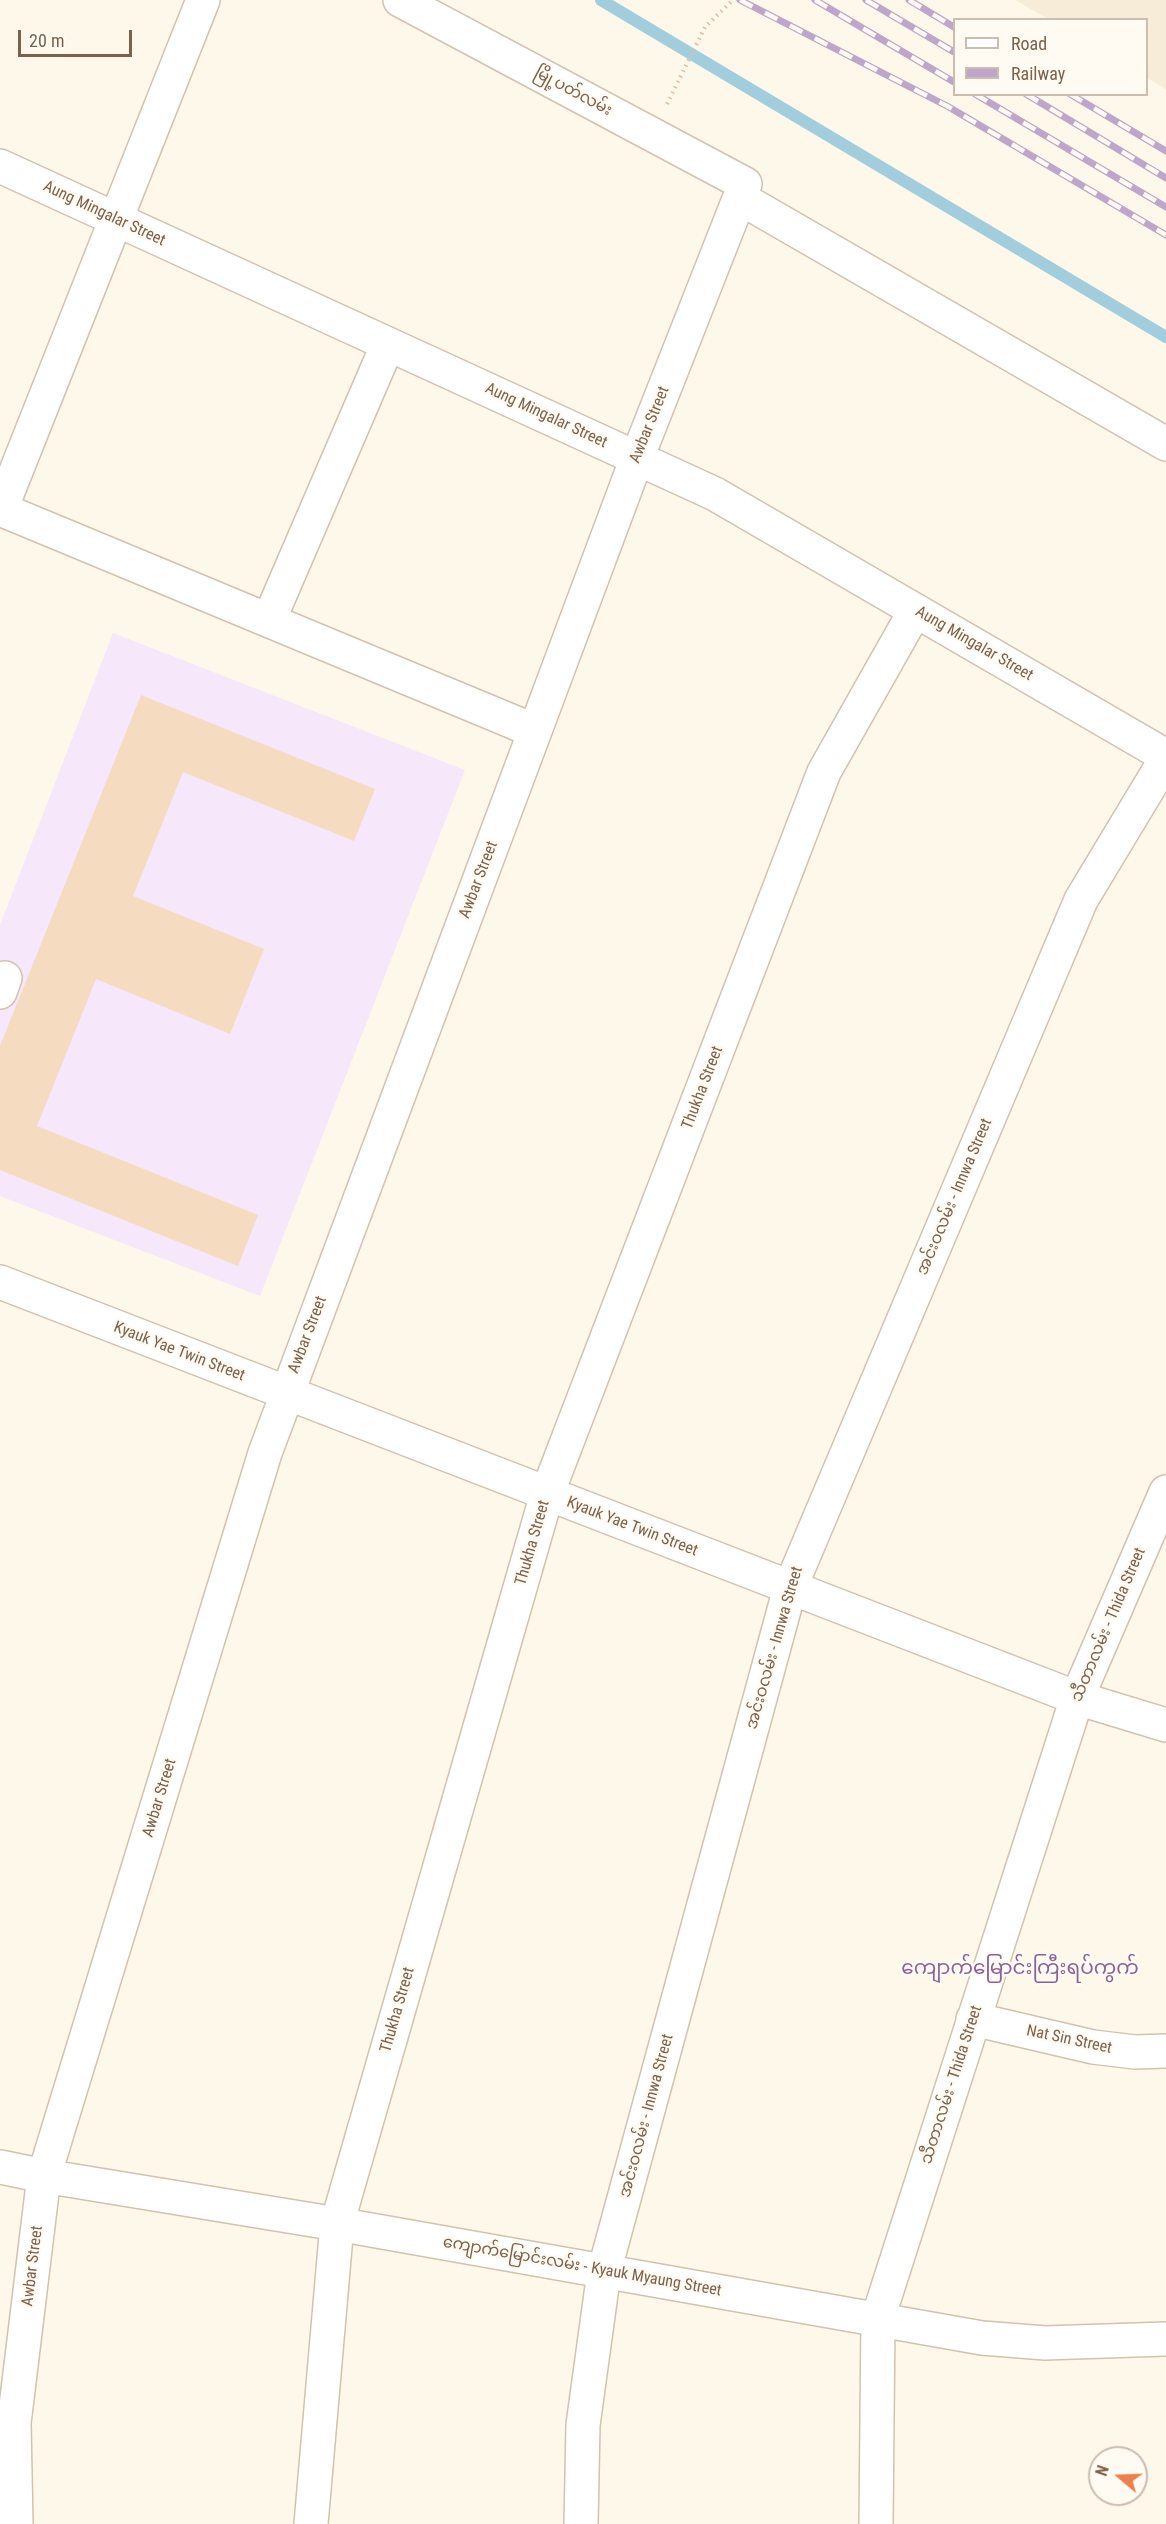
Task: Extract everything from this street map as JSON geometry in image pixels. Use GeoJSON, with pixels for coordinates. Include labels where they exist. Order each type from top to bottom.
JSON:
{"type":"FeatureCollection","features":[{"type":"Feature","properties":{"kind":"street"},"geometry":{"type":"LineString","coordinates":[[203,0],[1,509],[535,731]]}},
{"type":"Feature","properties":{"kind":"street","name":"မြို့ပတ်လမ်း"},"geometry":{"type":"LineString","coordinates":[[400,0],[652,134],[743,191],[1166,444]]}},
{"type":"Feature","properties":{"kind":"street","name":"Aung Mingalar Street"},"geometry":{"type":"LineString","coordinates":[[0,166],[715,494],[1166,757]]}},
{"type":"Feature","properties":{"kind":"street","name":"Awbar Street"},"geometry":{"type":"LineString","coordinates":[[16,2524],[7,2422],[44,2176],[265,1453],[637,458],[743,191]]}},
{"type":"Feature","properties":{"kind":"street"},"geometry":{"type":"LineString","coordinates":[[269,620],[388,344]]}},
{"type":"Feature","properties":{"kind":"street","name":"Thukha Street"},"geometry":{"type":"LineString","coordinates":[[311,2524],[337,2224],[548,1494],[824,772],[915,610]]}},
{"type":"Feature","properties":{"kind":"street","name":"အင်းဝလမ်း - Innwa Street"},"geometry":{"type":"LineString","coordinates":[[581,2524],[583,2425],[604,2272],[790,1587],[1081,900],[1166,757]]}},
{"type":"Feature","properties":{"kind":"street","name":"Kyauk Yae Twin Street"},"geometry":{"type":"LineString","coordinates":[[0,1282],[1077,1698],[1166,1725]]}},
{"type":"Feature","properties":{"kind":"street","name":"သီတာလမ်း - Thida Street"},"geometry":{"type":"LineString","coordinates":[[876,2524],[878,2318],[1077,1698],[1166,1492]]}},
{"type":"Feature","properties":{"kind":"street","name":"Nat Sin Street"},"geometry":{"type":"LineString","coordinates":[[973,2019],[1094,2047],[1135,2052],[1166,2051]]}},
{"type":"Feature","properties":{"kind":"street","name":"ကျောက်မြောင်းလမ်း - Kyauk Myaung Street"},"geometry":{"type":"LineString","coordinates":[[0,2166],[44,2176],[337,2224],[982,2338],[1045,2343],[1166,2338]]}},
{"type":"Feature","properties":{"kind":"path"},"geometry":{"type":"LineString","coordinates":[[652,134],[705,27],[733,0]]}},
{"type":"Feature","properties":{"kind":"shaded area"},"geometry":{"type":"Polygon","coordinates":[[[1015,0],[1166,0],[1166,89],[1148,79],[1148,18],[1046,18],[1015,0]]]}},
{"type":"Feature","properties":{"kind":"shaded area"},"geometry":{"type":"Polygon","coordinates":[[[113,633],[465,770],[260,1296],[0,1196],[0,925],[113,633]]]}},
{"type":"Feature","properties":{"kind":"building"},"geometry":{"type":"Polygon","coordinates":[[[141,695],[375,789],[354,841],[183,772],[133,896],[264,949],[230,1034],[96,979],[37,1126],[258,1215],[238,1266],[0,1170],[0,1046],[141,695]]]}},
{"type":"Feature","properties":{"kind":"waterway"},"geometry":{"type":"LineString","coordinates":[[601,0],[1166,337]]}},
{"type":"Feature","properties":{"kind":"railway"},"geometry":{"type":"LineString","coordinates":[[740,0],[947,106],[1166,235]]}},
{"type":"Feature","properties":{"kind":"railway"},"geometry":{"type":"LineString","coordinates":[[815,0],[953,81]]}},
{"type":"Feature","properties":{"kind":"railway"},"geometry":{"type":"LineString","coordinates":[[866,0],[953,51]]}},
{"type":"Feature","properties":{"kind":"railway"},"geometry":{"type":"LineString","coordinates":[[909,0],[953,26]]}},
{"type":"Feature","properties":{"kind":"railway"},"geometry":{"type":"LineString","coordinates":[[978,96],[1166,207]]}},
{"type":"Feature","properties":{"kind":"railway"},"geometry":{"type":"LineString","coordinates":[[1029,96],[1166,178]]}},
{"type":"Feature","properties":{"kind":"railway"},"geometry":{"type":"LineString","coordinates":[[1073,96],[1166,151]]}},
{"type":"Feature","properties":{"kind":"district","name":"ကျောက်မြောင်းကြီးရပ်ကွက်"},"geometry":{"type":"Point","coordinates":[1020,1969]}}]}
